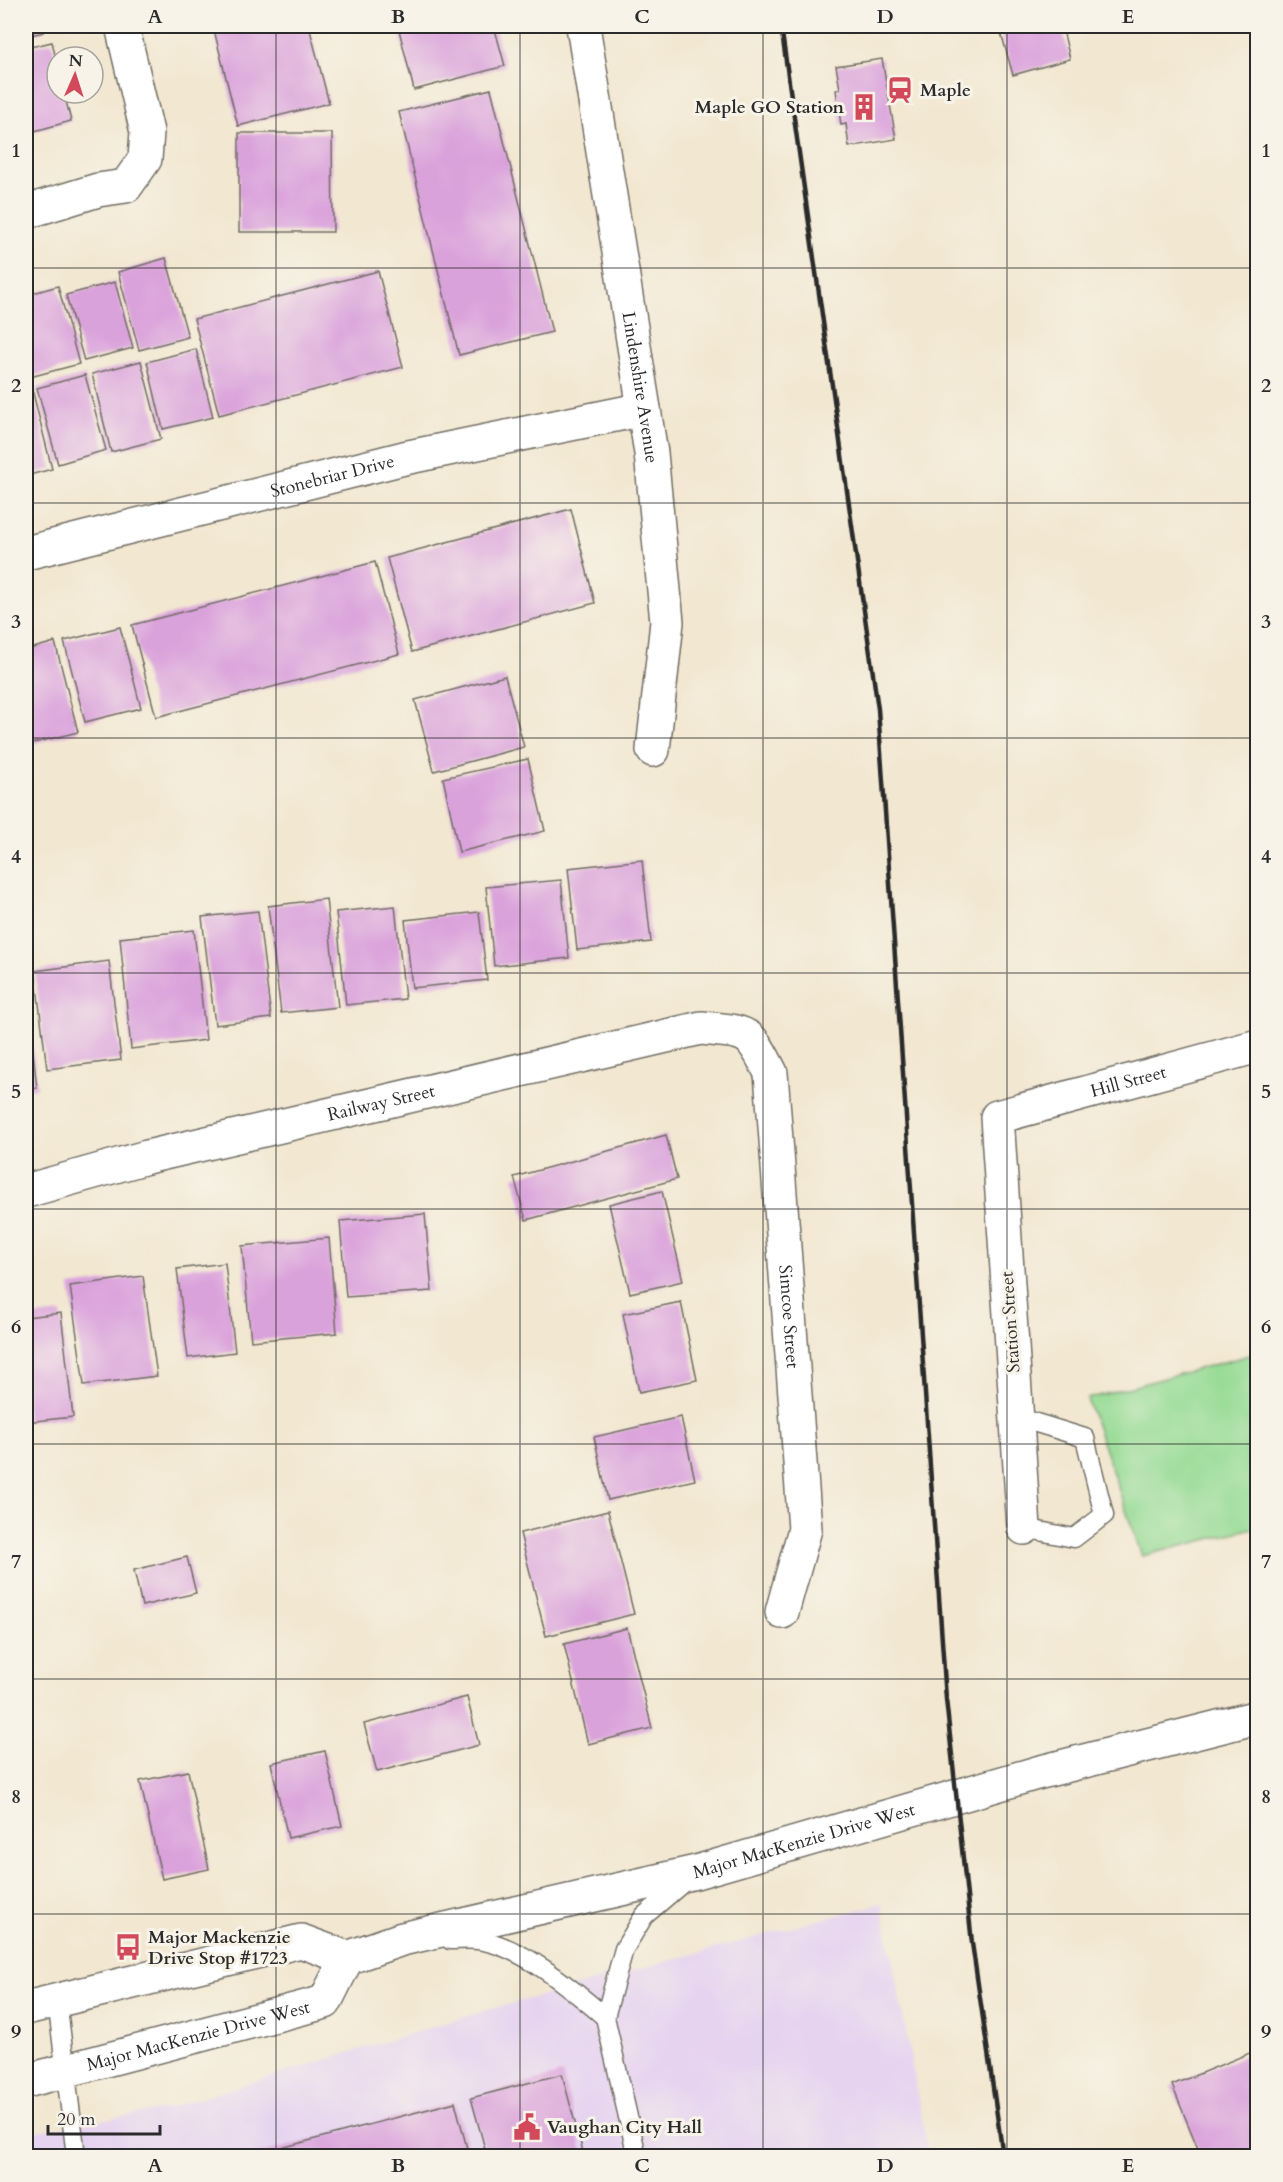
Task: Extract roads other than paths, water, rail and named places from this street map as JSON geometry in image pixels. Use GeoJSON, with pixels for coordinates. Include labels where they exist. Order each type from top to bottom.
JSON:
{"type":"FeatureCollection","features":[{"type":"Feature","properties":{"kind":"street"},"geometry":{"type":"LineString","coordinates":[[26,212],[98,190],[126,186],[145,159],[147,132],[122,26]]}},
{"type":"Feature","properties":{"kind":"street","name":"Lindenshire Avenue"},"geometry":{"type":"LineString","coordinates":[[582,26],[651,453],[667,622],[653,750]]}},
{"type":"Feature","properties":{"kind":"street","name":"Stonebriar Drive"},"geometry":{"type":"LineString","coordinates":[[26,554],[404,458],[644,409]]}},
{"type":"Feature","properties":{"kind":"street","name":"Railway Street"},"geometry":{"type":"LineString","coordinates":[[26,1191],[147,1157],[700,1028],[740,1031]]}},
{"type":"Feature","properties":{"kind":"street","name":"Simcoe Street"},"geometry":{"type":"LineString","coordinates":[[740,1031],[756,1044],[771,1073],[805,1529],[782,1612]]}},
{"type":"Feature","properties":{"kind":"street","name":"Hill Street"},"geometry":{"type":"LineString","coordinates":[[997,1117],[1257,1046]]}},
{"type":"Feature","properties":{"kind":"street","name":"Station Street"},"geometry":{"type":"LineString","coordinates":[[997,1117],[1024,1528]]}},
{"type":"Feature","properties":{"kind":"street","name":"Major MacKenzie Drive West"},"geometry":{"type":"LineString","coordinates":[[26,2081],[68,2072],[136,2050],[325,2002],[348,1958],[402,1939],[696,1872],[1037,1773],[1257,1717]]}},
{"type":"Feature","properties":{"kind":"street"},"geometry":{"type":"LineString","coordinates":[[26,2008],[301,1941],[348,1958]]}},
{"type":"Feature","properties":{"kind":"lane"},"geometry":{"type":"LineString","coordinates":[[1017,1417],[1085,1438],[1104,1515],[1074,1538],[1024,1528]]}},
{"type":"Feature","properties":{"kind":"lane"},"geometry":{"type":"LineString","coordinates":[[637,2157],[604,2018],[624,1949],[644,1916],[696,1872]]}},
{"type":"Feature","properties":{"kind":"lane"},"geometry":{"type":"LineString","coordinates":[[402,1939],[480,1940],[525,1957],[576,1992],[604,2018]]}},
{"type":"Feature","properties":{"kind":"lane"},"geometry":{"type":"LineString","coordinates":[[57,2000],[68,2072],[76,2157]]}},
{"type":"Feature","properties":{"kind":"railway"},"geometry":{"type":"LineString","coordinates":[[781,26],[878,709],[946,1699],[972,1943],[1003,2156]]}},
{"type":"Feature","properties":{"kind":"place","name":"Maple"},"geometry":{"type":"Point","coordinates":[900,90]}},
{"type":"Feature","properties":{"kind":"place","name":"Maple GO Station"},"geometry":{"type":"Point","coordinates":[864,107]}},
{"type":"Feature","properties":{"kind":"place","name":"Major Mackenzie Drive Stop #1723"},"geometry":{"type":"Point","coordinates":[128,1947]}},
{"type":"Feature","properties":{"kind":"place","name":"Vaughan City Hall"},"geometry":{"type":"Point","coordinates":[527,2127]}}]}
